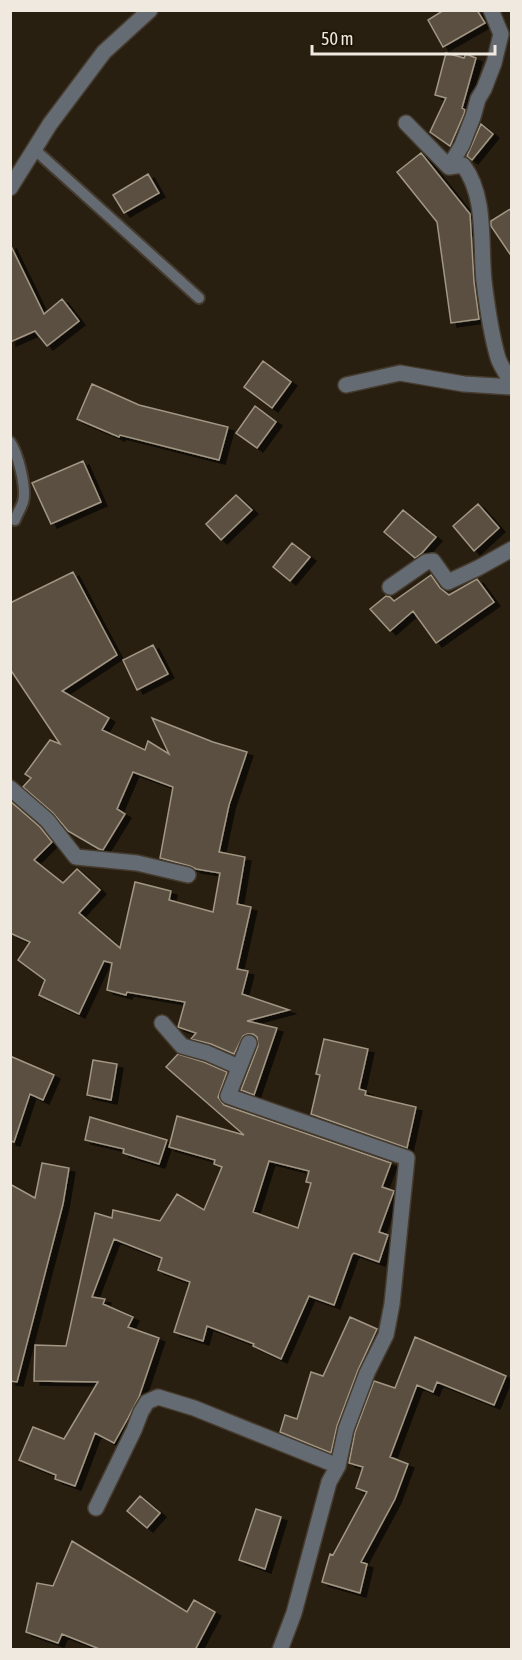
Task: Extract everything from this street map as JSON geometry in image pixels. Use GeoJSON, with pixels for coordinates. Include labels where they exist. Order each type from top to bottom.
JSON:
{"type":"FeatureCollection","features":[{"type":"Feature","properties":{"kind":"street"},"geometry":{"type":"LineString","coordinates":[[10,188],[34,148],[104,52],[150,10]]}},
{"type":"Feature","properties":{"kind":"street"},"geometry":{"type":"LineString","coordinates":[[450,166],[462,145],[478,99],[494,63],[501,34],[491,10]]}},
{"type":"Feature","properties":{"kind":"street"},"geometry":{"type":"LineString","coordinates":[[346,385],[400,373],[464,384],[512,385],[499,360],[490,316],[484,281],[477,195],[469,173],[463,165],[450,166],[406,123]]}},
{"type":"Feature","properties":{"kind":"street"},"geometry":{"type":"LineString","coordinates":[[390,587],[426,562],[433,561],[448,582],[512,549]]}},
{"type":"Feature","properties":{"kind":"street"},"geometry":{"type":"LineString","coordinates":[[10,788],[47,820],[76,857],[137,863],[188,875]]}},
{"type":"Feature","properties":{"kind":"street"},"geometry":{"type":"LineString","coordinates":[[162,1023],[182,1046],[207,1053],[239,1067]]}},
{"type":"Feature","properties":{"kind":"street"},"geometry":{"type":"LineString","coordinates":[[249,1043],[228,1096],[407,1158],[392,1304],[386,1335],[367,1373],[352,1413],[338,1466],[329,1482],[294,1612],[280,1650]]}},
{"type":"Feature","properties":{"kind":"street"},"geometry":{"type":"LineString","coordinates":[[96,1508],[141,1412],[147,1402],[158,1396],[194,1408],[338,1466]]}},
{"type":"Feature","properties":{"kind":"lane"},"geometry":{"type":"LineString","coordinates":[[34,148],[199,298]]}},
{"type":"Feature","properties":{"kind":"lane"},"geometry":{"type":"LineString","coordinates":[[10,442],[15,448],[20,466],[24,500],[15,520]]}},
{"type":"Feature","properties":{"kind":"building"},"geometry":{"type":"Polygon","coordinates":[[[444,10],[477,10],[485,23],[443,47],[428,20],[444,10]]]}},
{"type":"Feature","properties":{"kind":"building"},"geometry":{"type":"Polygon","coordinates":[[[446,53],[464,58],[466,54],[476,58],[462,108],[465,110],[464,114],[450,146],[430,132],[446,98],[435,95],[446,53]]]}},
{"type":"Feature","properties":{"kind":"building"},"geometry":{"type":"Polygon","coordinates":[[[481,124],[493,134],[472,160],[467,156],[481,124]]]}},
{"type":"Feature","properties":{"kind":"building"},"geometry":{"type":"Polygon","coordinates":[[[421,153],[470,214],[474,282],[479,319],[451,323],[437,222],[397,172],[421,153]]]}},
{"type":"Feature","properties":{"kind":"building"},"geometry":{"type":"Polygon","coordinates":[[[148,174],[159,193],[124,213],[113,195],[148,174]]]}},
{"type":"Feature","properties":{"kind":"building"},"geometry":{"type":"Polygon","coordinates":[[[512,208],[512,257],[491,226],[491,221],[512,208]]]}},
{"type":"Feature","properties":{"kind":"building"},"geometry":{"type":"Polygon","coordinates":[[[10,244],[44,314],[62,299],[79,321],[47,346],[35,331],[10,342],[10,244]]]}},
{"type":"Feature","properties":{"kind":"building"},"geometry":{"type":"Polygon","coordinates":[[[263,361],[291,382],[272,408],[244,387],[263,361]]]}},
{"type":"Feature","properties":{"kind":"building"},"geometry":{"type":"Polygon","coordinates":[[[92,384],[139,405],[228,427],[219,460],[120,435],[119,437],[77,419],[92,384]]]}},
{"type":"Feature","properties":{"kind":"building"},"geometry":{"type":"Polygon","coordinates":[[[255,406],[276,422],[257,448],[236,433],[255,406]]]}},
{"type":"Feature","properties":{"kind":"building"},"geometry":{"type":"Polygon","coordinates":[[[83,461],[101,502],[51,524],[32,483],[83,461]]]}},
{"type":"Feature","properties":{"kind":"building"},"geometry":{"type":"Polygon","coordinates":[[[236,495],[252,510],[221,540],[206,524],[236,495]]]}},
{"type":"Feature","properties":{"kind":"building"},"geometry":{"type":"Polygon","coordinates":[[[478,504],[499,528],[474,551],[453,526],[478,504]]]}},
{"type":"Feature","properties":{"kind":"building"},"geometry":{"type":"Polygon","coordinates":[[[403,510],[436,537],[415,558],[384,532],[403,510]]]}},
{"type":"Feature","properties":{"kind":"building"},"geometry":{"type":"Polygon","coordinates":[[[292,543],[310,557],[290,581],[273,567],[292,543]]]}},
{"type":"Feature","properties":{"kind":"building"},"geometry":{"type":"Polygon","coordinates":[[[73,572],[117,655],[62,691],[109,718],[102,730],[145,750],[148,741],[169,754],[152,718],[213,742],[247,752],[229,805],[219,852],[245,857],[237,904],[251,907],[237,969],[248,971],[242,994],[289,1010],[247,1021],[277,1028],[254,1095],[241,1090],[258,1046],[257,1037],[253,1034],[243,1036],[234,1054],[211,1044],[191,1039],[196,1033],[178,1027],[185,1002],[127,992],[126,995],[107,990],[112,963],[104,961],[79,1014],[39,995],[45,980],[18,960],[30,942],[10,933],[10,801],[40,827],[52,842],[34,860],[63,883],[77,869],[100,890],[79,913],[120,948],[135,882],[171,891],[169,900],[213,912],[220,873],[196,869],[160,858],[173,787],[133,772],[117,809],[125,814],[103,850],[68,831],[53,813],[23,787],[31,778],[25,774],[50,740],[60,744],[10,669],[10,603],[73,572]]]}},
{"type":"Feature","properties":{"kind":"building"},"geometry":{"type":"Polygon","coordinates":[[[431,575],[440,588],[449,595],[477,579],[494,602],[436,643],[413,611],[390,631],[370,609],[386,596],[394,601],[431,575]]]}},
{"type":"Feature","properties":{"kind":"building"},"geometry":{"type":"Polygon","coordinates":[[[153,645],[168,674],[137,690],[123,660],[153,645]]]}},
{"type":"Feature","properties":{"kind":"building"},"geometry":{"type":"Polygon","coordinates":[[[324,1039],[368,1049],[359,1089],[366,1091],[365,1095],[416,1107],[407,1148],[311,1114],[320,1075],[316,1074],[324,1039]]]}},
{"type":"Feature","properties":{"kind":"building"},"geometry":{"type":"Polygon","coordinates":[[[178,1054],[204,1062],[227,1072],[218,1097],[224,1105],[391,1163],[382,1187],[394,1191],[379,1232],[388,1235],[379,1262],[354,1253],[352,1255],[334,1305],[309,1296],[281,1359],[253,1346],[254,1344],[207,1326],[203,1341],[174,1332],[190,1282],[158,1270],[162,1258],[114,1239],[92,1297],[105,1299],[103,1304],[133,1317],[128,1327],[159,1338],[139,1397],[114,1443],[95,1433],[75,1486],[55,1479],[56,1475],[19,1460],[33,1427],[64,1439],[98,1382],[34,1381],[35,1345],[66,1346],[95,1213],[112,1218],[113,1210],[160,1221],[177,1194],[204,1210],[222,1167],[214,1164],[215,1160],[169,1147],[177,1116],[244,1135],[166,1067],[178,1054]],[[269,1161],[253,1212],[298,1228],[311,1183],[306,1182],[309,1171],[269,1161]]]}},
{"type":"Feature","properties":{"kind":"building"},"geometry":{"type":"Polygon","coordinates":[[[10,1056],[54,1075],[43,1100],[30,1094],[14,1142],[10,1141],[10,1056]]]}},
{"type":"Feature","properties":{"kind":"building"},"geometry":{"type":"Polygon","coordinates":[[[93,1060],[117,1064],[111,1100],[87,1095],[93,1060]]]}},
{"type":"Feature","properties":{"kind":"building"},"geometry":{"type":"Polygon","coordinates":[[[90,1117],[167,1140],[159,1164],[123,1153],[124,1149],[85,1140],[90,1117]]]}},
{"type":"Feature","properties":{"kind":"building"},"geometry":{"type":"Polygon","coordinates":[[[42,1163],[69,1168],[63,1204],[17,1382],[10,1381],[10,1184],[35,1198],[42,1163]]]}},
{"type":"Feature","properties":{"kind":"building"},"geometry":{"type":"Polygon","coordinates":[[[350,1317],[377,1329],[358,1370],[337,1426],[331,1453],[280,1432],[285,1415],[297,1419],[311,1372],[323,1376],[350,1317]]]}},
{"type":"Feature","properties":{"kind":"building"},"geometry":{"type":"Polygon","coordinates":[[[415,1337],[506,1376],[494,1405],[437,1382],[433,1392],[417,1385],[390,1457],[408,1464],[395,1499],[361,1562],[367,1564],[360,1593],[322,1582],[330,1554],[333,1555],[367,1492],[356,1488],[363,1467],[349,1463],[355,1432],[374,1381],[395,1388],[415,1337]]]}},
{"type":"Feature","properties":{"kind":"building"},"geometry":{"type":"Polygon","coordinates":[[[140,1496],[160,1513],[147,1528],[127,1511],[140,1496]]]}},
{"type":"Feature","properties":{"kind":"building"},"geometry":{"type":"Polygon","coordinates":[[[256,1509],[281,1517],[265,1569],[239,1560],[256,1509]]]}},
{"type":"Feature","properties":{"kind":"building"},"geometry":{"type":"Polygon","coordinates":[[[72,1541],[187,1612],[194,1600],[215,1612],[195,1650],[102,1650],[62,1634],[58,1643],[26,1632],[37,1583],[53,1586],[72,1541]]]}}]}
